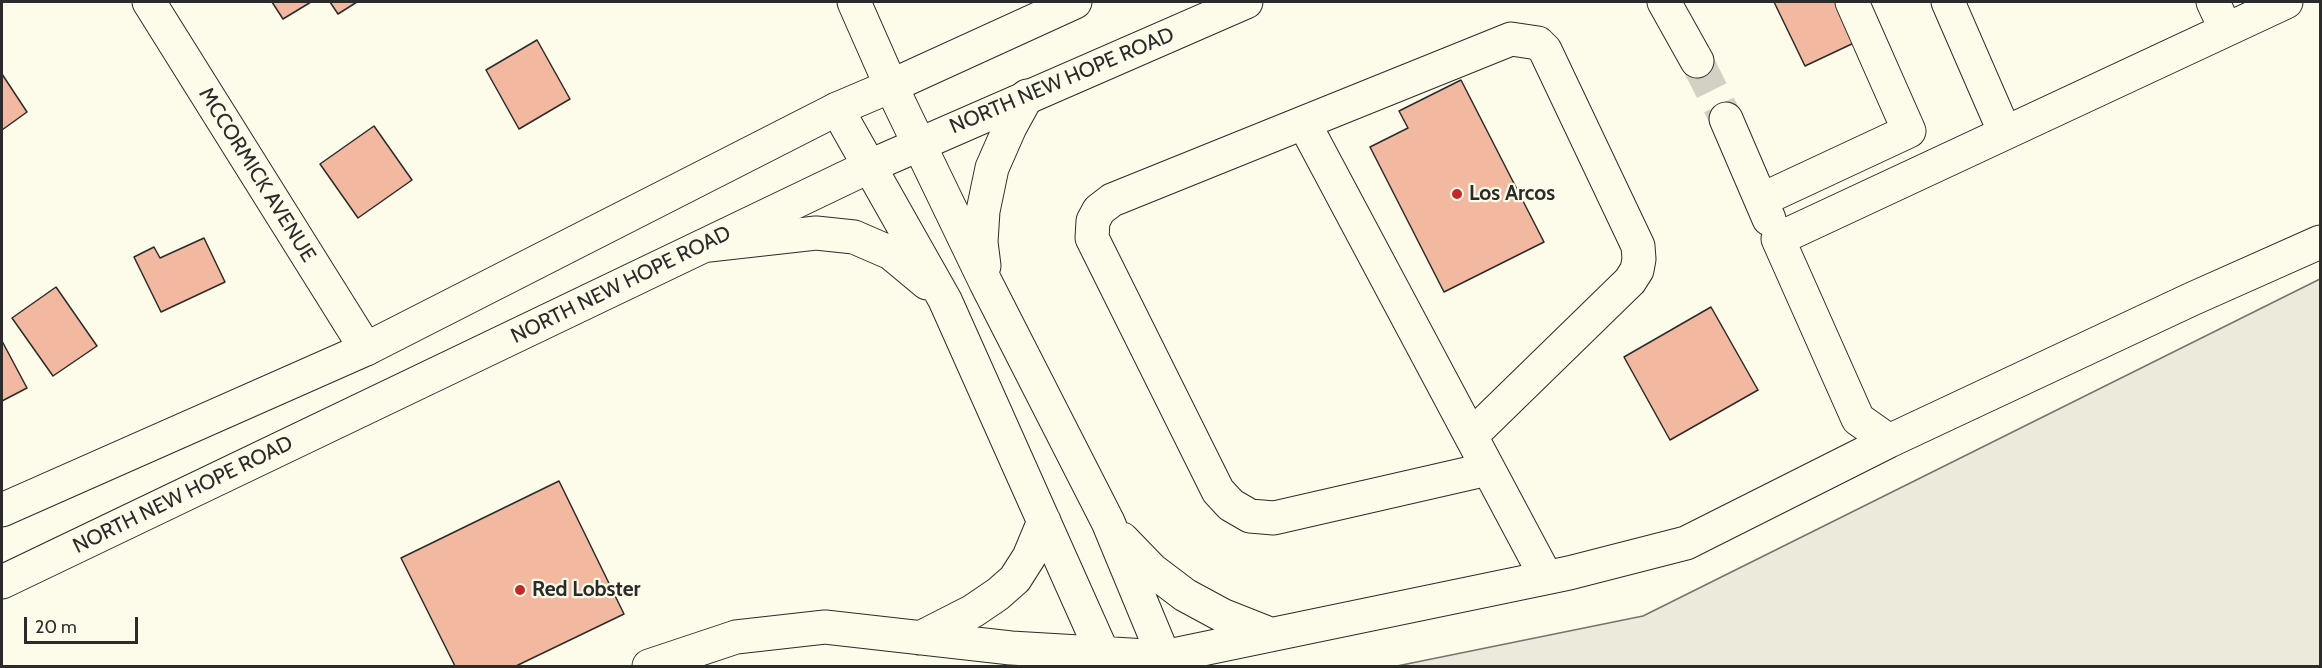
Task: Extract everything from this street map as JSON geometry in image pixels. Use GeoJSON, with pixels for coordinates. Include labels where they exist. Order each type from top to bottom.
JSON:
{"type":"FeatureCollection","features":[{"type":"Feature","properties":{"kind":"main road","name":"MCCORMICK AVENUE"},"geometry":{"type":"LineString","coordinates":[[149,2],[366,349]]}},
{"type":"Feature","properties":{"kind":"main road"},"geometry":{"type":"LineString","coordinates":[[854,2],[891,86],[986,283],[1108,522],[1164,657]]}},
{"type":"Feature","properties":{"kind":"main road"},"geometry":{"type":"LineString","coordinates":[[2,510],[366,349],[837,109],[1075,2]]}},
{"type":"Feature","properties":{"kind":"main road","name":"NORTH NEW HOPE ROAD"},"geometry":{"type":"LineString","coordinates":[[2,582],[919,143],[1246,2]]}},
{"type":"Feature","properties":{"kind":"main road"},"geometry":{"type":"LineString","coordinates":[[1664,2],[1697,61]]}},
{"type":"Feature","properties":{"kind":"main road"},"geometry":{"type":"LineString","coordinates":[[1761,200],[1909,131],[1852,2]]}},
{"type":"Feature","properties":{"kind":"main road"},"geometry":{"type":"LineString","coordinates":[[1948,2],[2005,133]]}},
{"type":"Feature","properties":{"kind":"main road"},"geometry":{"type":"LineString","coordinates":[[1778,239],[2005,133],[2220,16],[2286,2]]}},
{"type":"Feature","properties":{"kind":"main road"},"geometry":{"type":"LineString","coordinates":[[1470,436],[1630,281],[1637,270],[1640,259],[1638,246],[1545,50],[1538,43],[1511,39],[1112,200],[1099,210],[1093,221],[1092,238],[1218,491],[1231,505],[1250,516],[1274,518],[1488,470]]}},
{"type":"Feature","properties":{"kind":"main road"},"geometry":{"type":"LineString","coordinates":[[986,283],[981,242],[982,221],[992,168],[1027,96]]}},
{"type":"Feature","properties":{"kind":"main road"},"geometry":{"type":"LineString","coordinates":[[837,109],[945,300],[1104,654]]}},
{"type":"Feature","properties":{"kind":"main road"},"geometry":{"type":"LineString","coordinates":[[1726,119],[1858,419],[1889,441]]}},
{"type":"Feature","properties":{"kind":"main road"},"geometry":{"type":"LineString","coordinates":[[1304,123],[1546,578]]}},
{"type":"Feature","properties":{"kind":"main road"},"geometry":{"type":"LineString","coordinates":[[704,246],[816,233],[854,237],[891,252],[945,300]]}},
{"type":"Feature","properties":{"kind":"main road"},"geometry":{"type":"LineString","coordinates":[[649,666],[736,637],[825,627],[1011,648],[1164,657],[1546,578],[1686,543],[1889,441],[2192,299],[2320,242]]}},
{"type":"Feature","properties":{"kind":"main road"},"geometry":{"type":"LineString","coordinates":[[920,638],[973,611],[1015,579],[1029,557],[1044,521]]}},
{"type":"Feature","properties":{"kind":"main road"},"geometry":{"type":"LineString","coordinates":[[1108,522],[1121,539],[1152,570],[1185,595],[1222,615],[1270,634]]}},
{"type":"Feature","properties":{"kind":"shaded area"},"geometry":{"type":"Polygon","coordinates":[[[2320,279],[2320,666],[1397,666],[1643,616],[2320,279]]]}},
{"type":"Feature","properties":{"kind":"building"},"geometry":{"type":"Polygon","coordinates":[[[272,2],[311,2],[283,19],[272,2]]]}},
{"type":"Feature","properties":{"kind":"building"},"geometry":{"type":"Polygon","coordinates":[[[330,2],[357,2],[338,14],[330,2]]]}},
{"type":"Feature","properties":{"kind":"building"},"geometry":{"type":"Polygon","coordinates":[[[1774,2],[1836,2],[1856,42],[1805,66],[1774,2]]]}},
{"type":"Feature","properties":{"kind":"building"},"geometry":{"type":"Polygon","coordinates":[[[537,40],[570,99],[519,129],[486,70],[537,40]]]}},
{"type":"Feature","properties":{"kind":"building"},"geometry":{"type":"Polygon","coordinates":[[[2,74],[27,112],[2,130],[2,74]]]}},
{"type":"Feature","properties":{"kind":"building","name":"Los Arcos"},"geometry":{"type":"Polygon","coordinates":[[[1461,80],[1544,242],[1444,292],[1370,147],[1408,128],[1399,111],[1461,80]]]}},
{"type":"Feature","properties":{"kind":"building"},"geometry":{"type":"Polygon","coordinates":[[[374,126],[412,180],[358,218],[320,164],[374,126]]]}},
{"type":"Feature","properties":{"kind":"building"},"geometry":{"type":"Polygon","coordinates":[[[204,238],[225,282],[161,312],[134,257],[154,247],[160,258],[204,238]]]}},
{"type":"Feature","properties":{"kind":"building"},"geometry":{"type":"Polygon","coordinates":[[[56,287],[97,346],[53,376],[12,318],[56,287]]]}},
{"type":"Feature","properties":{"kind":"building"},"geometry":{"type":"Polygon","coordinates":[[[1711,307],[1758,390],[1670,440],[1624,357],[1711,307]]]}},
{"type":"Feature","properties":{"kind":"building"},"geometry":{"type":"Polygon","coordinates":[[[2,341],[27,388],[2,401],[2,341]]]}},
{"type":"Feature","properties":{"kind":"building"},"geometry":{"type":"Polygon","coordinates":[[[559,481],[624,614],[516,666],[455,666],[401,558],[559,481]]]}},
{"type":"Feature","properties":{"kind":"tunnel"},"geometry":{"type":"LineString","coordinates":[[1697,61],[1726,119]]}},
{"type":"Feature","properties":{"kind":"place","name":"Los Arcos"},"geometry":{"type":"Point","coordinates":[1457,194]}},
{"type":"Feature","properties":{"kind":"place","name":"Red Lobster"},"geometry":{"type":"Point","coordinates":[520,590]}}]}
